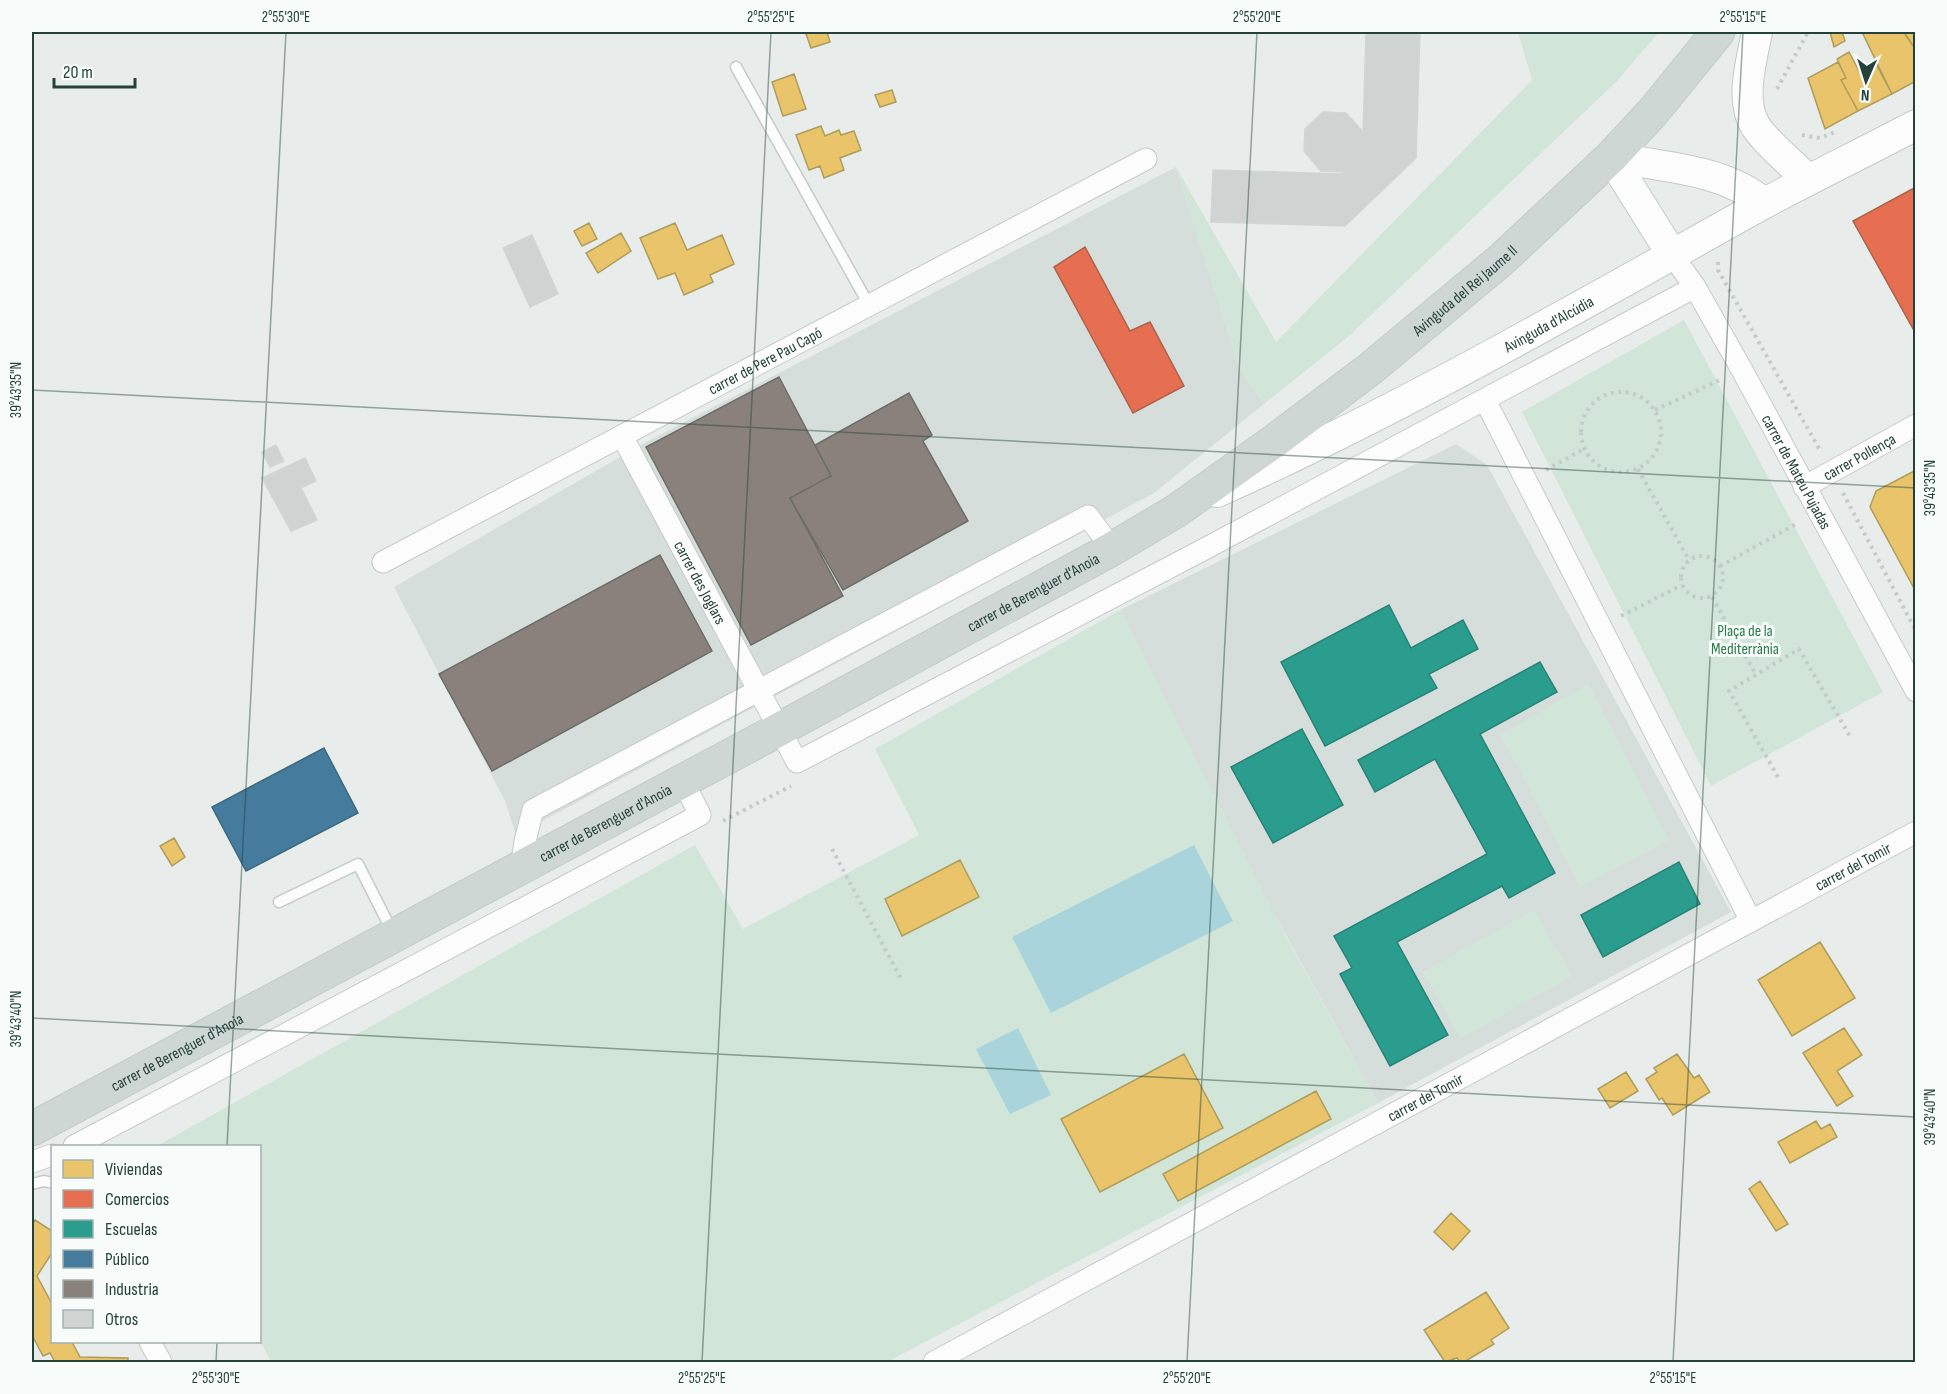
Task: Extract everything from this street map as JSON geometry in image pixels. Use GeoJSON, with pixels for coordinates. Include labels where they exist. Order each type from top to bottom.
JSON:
{"type":"FeatureCollection","features":[{"type":"Feature","properties":{"kind":"main road","name":"Avinguda del Rei Jaume II"},"geometry":{"type":"LineString","coordinates":[[1176,511],[1276,440],[1433,319],[1611,157],[1652,113],[1718,32]]}},
{"type":"Feature","properties":{"kind":"main road","name":"carrer de Berenguer d'Anoia"},"geometry":{"type":"LineString","coordinates":[[32,1129],[683,782],[1112,549],[1176,511]]}},
{"type":"Feature","properties":{"kind":"street"},"geometry":{"type":"LineString","coordinates":[[1757,32],[1749,78],[1749,109],[1755,126],[1808,180]]}},
{"type":"Feature","properties":{"kind":"street","name":"Avinguda d'Alcúdia"},"geometry":{"type":"LineString","coordinates":[[1176,511],[1323,445],[1673,256],[1764,203],[1916,125]]}},
{"type":"Feature","properties":{"kind":"street"},"geometry":{"type":"LineString","coordinates":[[1611,157],[1724,180],[1748,189],[1764,203]]}},
{"type":"Feature","properties":{"kind":"street"},"geometry":{"type":"LineString","coordinates":[[1611,157],[1673,256]]}},
{"type":"Feature","properties":{"kind":"street","name":"carrer de Pere Pau Capó"},"geometry":{"type":"LineString","coordinates":[[383,562],[1146,159]]}},
{"type":"Feature","properties":{"kind":"street","name":"carrer de Mateu Pujadas"},"geometry":{"type":"LineString","coordinates":[[1673,256],[1695,287],[1742,370],[1916,691]]}},
{"type":"Feature","properties":{"kind":"street"},"geometry":{"type":"LineString","coordinates":[[1695,287],[1485,400],[1751,921]]}},
{"type":"Feature","properties":{"kind":"street","name":"carrer des Joglars"},"geometry":{"type":"LineString","coordinates":[[622,436],[797,762],[1485,400]]}},
{"type":"Feature","properties":{"kind":"street","name":"carrer Pollença"},"geometry":{"type":"LineString","coordinates":[[1804,488],[1916,425]]}},
{"type":"Feature","properties":{"kind":"street"},"geometry":{"type":"LineString","coordinates":[[521,869],[533,810],[1088,516],[1112,549]]}},
{"type":"Feature","properties":{"kind":"street"},"geometry":{"type":"LineString","coordinates":[[76,1145],[700,815],[683,782]]}},
{"type":"Feature","properties":{"kind":"street","name":"carrer del Tomir"},"geometry":{"type":"LineString","coordinates":[[934,1362],[1916,832]]}},
{"type":"Feature","properties":{"kind":"street"},"geometry":{"type":"LineString","coordinates":[[32,1162],[51,1155]]}},
{"type":"Feature","properties":{"kind":"street"},"geometry":{"type":"LineString","coordinates":[[151,1343],[161,1362]]}},
{"type":"Feature","properties":{"kind":"lane"},"geometry":{"type":"LineString","coordinates":[[736,68],[869,305]]}},
{"type":"Feature","properties":{"kind":"lane"},"geometry":{"type":"LineString","coordinates":[[279,902],[358,864],[394,936]]}},
{"type":"Feature","properties":{"kind":"lane"},"geometry":{"type":"LineString","coordinates":[[32,1184],[45,1181],[51,1183]]}},
{"type":"Feature","properties":{"kind":"path"},"geometry":{"type":"LineString","coordinates":[[1774,93],[1808,32]]}},
{"type":"Feature","properties":{"kind":"path"},"geometry":{"type":"LineString","coordinates":[[1800,134],[1820,138],[1851,125],[1866,151]]}},
{"type":"Feature","properties":{"kind":"path"},"geometry":{"type":"LineString","coordinates":[[1719,259],[1718,270],[1833,473],[1916,631]]}},
{"type":"Feature","properties":{"kind":"path"},"geometry":{"type":"LineString","coordinates":[[1655,410],[1742,370]]}},
{"type":"Feature","properties":{"kind":"path"},"geometry":{"type":"LineString","coordinates":[[1620,392],[1634,394],[1646,400],[1655,410],[1661,423],[1658,450],[1638,469],[1613,472],[1601,467],[1584,449],[1582,424],[1586,412],[1606,395],[1620,392]]}},
{"type":"Feature","properties":{"kind":"path"},"geometry":{"type":"LineString","coordinates":[[1526,481],[1584,449]]}},
{"type":"Feature","properties":{"kind":"path"},"geometry":{"type":"LineString","coordinates":[[1638,469],[1689,560]]}},
{"type":"Feature","properties":{"kind":"path"},"geometry":{"type":"LineString","coordinates":[[1720,566],[1818,513]]}},
{"type":"Feature","properties":{"kind":"path"},"geometry":{"type":"LineString","coordinates":[[1710,557],[1720,566],[1723,580],[1721,587],[1712,597],[1698,599],[1685,592],[1681,571],[1689,560],[1710,557]]}},
{"type":"Feature","properties":{"kind":"path"},"geometry":{"type":"LineString","coordinates":[[1601,626],[1682,585]]}},
{"type":"Feature","properties":{"kind":"path"},"geometry":{"type":"LineString","coordinates":[[1712,597],[1756,675]]}},
{"type":"Feature","properties":{"kind":"path"},"geometry":{"type":"LineString","coordinates":[[1778,777],[1729,691],[1799,649],[1851,738]]}},
{"type":"Feature","properties":{"kind":"path"},"geometry":{"type":"LineString","coordinates":[[717,825],[802,780]]}},
{"type":"Feature","properties":{"kind":"path"},"geometry":{"type":"LineString","coordinates":[[832,849],[901,979]]}},
{"type":"Feature","properties":{"kind":"shaded area"},"geometry":{"type":"Polygon","coordinates":[[[1176,167],[1238,364],[1264,404],[1154,493],[516,835],[505,801],[394,587],[646,442],[1176,167]]]}},
{"type":"Feature","properties":{"kind":"shaded area"},"geometry":{"type":"Polygon","coordinates":[[[1456,444],[1487,465],[1731,912],[1378,1103],[1247,864],[1120,610],[1456,444]]]}},
{"type":"Feature","properties":{"kind":"green space"},"geometry":{"type":"Polygon","coordinates":[[[1518,32],[1659,32],[1617,81],[1349,336],[1264,404],[1238,364],[1176,167],[1276,342],[1532,80],[1518,32]]]}},
{"type":"Feature","properties":{"kind":"green space","name":"Plaça de la Mediterrània"},"geometry":{"type":"Polygon","coordinates":[[[1684,320],[1883,692],[1711,786],[1522,412],[1684,320]]]}},
{"type":"Feature","properties":{"kind":"green space"},"geometry":{"type":"Polygon","coordinates":[[[1120,610],[1288,940],[1378,1103],[887,1362],[271,1362],[261,1342],[261,1145],[159,1145],[695,845],[743,929],[919,835],[875,749],[1120,610]]]}},
{"type":"Feature","properties":{"kind":"green space"},"geometry":{"type":"Polygon","coordinates":[[[1588,684],[1669,840],[1580,887],[1501,735],[1588,684]]]}},
{"type":"Feature","properties":{"kind":"green space"},"geometry":{"type":"Polygon","coordinates":[[[1534,910],[1572,976],[1461,1038],[1423,972],[1534,910]]]}},
{"type":"Feature","properties":{"kind":"water"},"geometry":{"type":"Polygon","coordinates":[[[1194,845],[1233,921],[1051,1013],[1012,937],[1194,845]]]}},
{"type":"Feature","properties":{"kind":"water"},"geometry":{"type":"Polygon","coordinates":[[[1018,1028],[1051,1095],[1010,1114],[976,1049],[1018,1028]]]}},
{"type":"Feature","properties":{"kind":"building: Viviendas"},"geometry":{"type":"Polygon","coordinates":[[[827,32],[830,42],[811,48],[806,34],[827,32]]]}},
{"type":"Feature","properties":{"kind":"building: Viviendas"},"geometry":{"type":"Polygon","coordinates":[[[1830,32],[1842,32],[1845,41],[1834,47],[1830,32]]]}},
{"type":"Feature","properties":{"kind":"building: Viviendas"},"geometry":{"type":"Polygon","coordinates":[[[1862,32],[1904,32],[1916,50],[1916,81],[1892,94],[1862,32]]]}},
{"type":"Feature","properties":{"kind":"building: Viviendas"},"geometry":{"type":"Polygon","coordinates":[[[1904,32],[1916,32],[1916,50],[1906,36],[1904,32]]]}},
{"type":"Feature","properties":{"kind":"building: Viviendas"},"geometry":{"type":"Polygon","coordinates":[[[1849,52],[1859,71],[1875,62],[1892,94],[1858,111],[1841,80],[1846,78],[1837,59],[1849,52]]]}},
{"type":"Feature","properties":{"kind":"building: Viviendas"},"geometry":{"type":"Polygon","coordinates":[[[1838,62],[1846,78],[1841,80],[1858,111],[1825,129],[1808,78],[1838,62]]]}},
{"type":"Feature","properties":{"kind":"building: Viviendas"},"geometry":{"type":"Polygon","coordinates":[[[794,74],[806,109],[783,116],[772,82],[794,74]]]}},
{"type":"Feature","properties":{"kind":"building: Viviendas"},"geometry":{"type":"Polygon","coordinates":[[[892,90],[896,102],[880,107],[875,95],[892,90]]]}},
{"type":"Feature","properties":{"kind":"building: Viviendas"},"geometry":{"type":"Polygon","coordinates":[[[821,126],[825,136],[839,130],[841,135],[854,131],[861,150],[840,158],[844,170],[824,178],[820,166],[809,170],[796,135],[821,126]]]}},
{"type":"Feature","properties":{"kind":"building: Viviendas"},"geometry":{"type":"Polygon","coordinates":[[[589,223],[597,239],[582,246],[574,231],[589,223]]]}},
{"type":"Feature","properties":{"kind":"building: Viviendas"},"geometry":{"type":"Polygon","coordinates":[[[675,223],[687,250],[722,235],[734,264],[710,275],[713,282],[684,295],[675,273],[658,279],[640,238],[675,223]]]}},
{"type":"Feature","properties":{"kind":"building: Viviendas"},"geometry":{"type":"Polygon","coordinates":[[[621,233],[631,251],[598,273],[586,253],[621,233]]]}},
{"type":"Feature","properties":{"kind":"building: Viviendas"},"geometry":{"type":"Polygon","coordinates":[[[1916,470],[1916,592],[1870,507],[1876,491],[1916,470]]]}},
{"type":"Feature","properties":{"kind":"building: Viviendas"},"geometry":{"type":"Polygon","coordinates":[[[174,838],[185,857],[172,866],[160,846],[174,838]]]}},
{"type":"Feature","properties":{"kind":"building: Viviendas"},"geometry":{"type":"Polygon","coordinates":[[[960,860],[979,897],[902,936],[885,899],[960,860]]]}},
{"type":"Feature","properties":{"kind":"building: Viviendas"},"geometry":{"type":"Polygon","coordinates":[[[1820,942],[1855,998],[1792,1036],[1758,980],[1820,942]]]}},
{"type":"Feature","properties":{"kind":"building: Viviendas"},"geometry":{"type":"Polygon","coordinates":[[[1844,1028],[1862,1055],[1837,1071],[1853,1096],[1837,1106],[1803,1053],[1844,1028]]]}},
{"type":"Feature","properties":{"kind":"building: Viviendas"},"geometry":{"type":"Polygon","coordinates":[[[1184,1054],[1223,1128],[1100,1192],[1061,1119],[1184,1054]]]}},
{"type":"Feature","properties":{"kind":"building: Viviendas"},"geometry":{"type":"Polygon","coordinates":[[[1677,1054],[1694,1078],[1699,1075],[1710,1092],[1673,1115],[1662,1098],[1659,1100],[1646,1079],[1657,1072],[1654,1068],[1677,1054]]]}},
{"type":"Feature","properties":{"kind":"building: Viviendas"},"geometry":{"type":"Polygon","coordinates":[[[1626,1072],[1638,1091],[1610,1108],[1598,1089],[1626,1072]]]}},
{"type":"Feature","properties":{"kind":"building: Viviendas"},"geometry":{"type":"Polygon","coordinates":[[[1316,1091],[1331,1119],[1178,1201],[1163,1174],[1316,1091]]]}},
{"type":"Feature","properties":{"kind":"building: Viviendas"},"geometry":{"type":"Polygon","coordinates":[[[1816,1121],[1821,1129],[1830,1124],[1837,1137],[1790,1163],[1778,1142],[1816,1121]]]}},
{"type":"Feature","properties":{"kind":"building: Viviendas"},"geometry":{"type":"Polygon","coordinates":[[[1760,1181],[1788,1224],[1776,1231],[1749,1189],[1760,1181]]]}},
{"type":"Feature","properties":{"kind":"building: Viviendas"},"geometry":{"type":"Polygon","coordinates":[[[1451,1213],[1470,1231],[1453,1250],[1434,1232],[1451,1213]]]}},
{"type":"Feature","properties":{"kind":"building: Viviendas"},"geometry":{"type":"Polygon","coordinates":[[[35,1220],[51,1230],[51,1255],[37,1276],[51,1302],[51,1343],[73,1343],[80,1357],[128,1358],[128,1362],[55,1362],[50,1353],[43,1356],[32,1335],[32,1225],[35,1220]]]}},
{"type":"Feature","properties":{"kind":"building: Viviendas"},"geometry":{"type":"Polygon","coordinates":[[[1486,1292],[1509,1328],[1491,1340],[1494,1344],[1464,1362],[1460,1362],[1457,1358],[1445,1362],[1424,1330],[1486,1292]]]}},
{"type":"Feature","properties":{"kind":"building: Comercios"},"geometry":{"type":"Polygon","coordinates":[[[1916,187],[1916,334],[1853,221],[1916,187]]]}},
{"type":"Feature","properties":{"kind":"building: Comercios"},"geometry":{"type":"Polygon","coordinates":[[[1085,247],[1130,331],[1150,322],[1184,386],[1133,413],[1054,267],[1085,247]]]}},
{"type":"Feature","properties":{"kind":"building: Escuelas"},"geometry":{"type":"Polygon","coordinates":[[[1389,605],[1411,648],[1463,620],[1478,649],[1429,674],[1437,688],[1325,746],[1281,662],[1389,605]]]}},
{"type":"Feature","properties":{"kind":"building: Escuelas"},"geometry":{"type":"Polygon","coordinates":[[[1540,662],[1557,692],[1480,734],[1555,873],[1509,898],[1502,886],[1397,942],[1448,1035],[1390,1066],[1340,974],[1352,968],[1334,936],[1487,854],[1435,759],[1375,792],[1358,760],[1540,662]]]}},
{"type":"Feature","properties":{"kind":"building: Escuelas"},"geometry":{"type":"Polygon","coordinates":[[[1302,729],[1343,805],[1273,843],[1231,767],[1302,729]]]}},
{"type":"Feature","properties":{"kind":"building: Escuelas"},"geometry":{"type":"Polygon","coordinates":[[[1679,862],[1700,904],[1603,957],[1581,915],[1679,862]]]}},
{"type":"Feature","properties":{"kind":"building: Público"},"geometry":{"type":"Polygon","coordinates":[[[324,748],[358,813],[246,871],[212,807],[324,748]]]}},
{"type":"Feature","properties":{"kind":"building: Industria"},"geometry":{"type":"Polygon","coordinates":[[[779,377],[831,476],[790,498],[843,596],[751,645],[646,447],[779,377]]]}},
{"type":"Feature","properties":{"kind":"building: Industria"},"geometry":{"type":"Polygon","coordinates":[[[909,393],[932,435],[923,441],[968,521],[843,590],[790,498],[831,476],[815,445],[909,393]]]}},
{"type":"Feature","properties":{"kind":"building: Industria"},"geometry":{"type":"Polygon","coordinates":[[[660,555],[712,651],[492,771],[439,674],[660,555]]]}},
{"type":"Feature","properties":{"kind":"building: Otros"},"geometry":{"type":"Polygon","coordinates":[[[1366,32],[1420,32],[1416,158],[1345,226],[1211,222],[1213,170],[1342,174],[1344,172],[1321,171],[1304,151],[1305,129],[1323,112],[1346,113],[1363,132],[1366,32]]]}},
{"type":"Feature","properties":{"kind":"building: Otros"},"geometry":{"type":"Polygon","coordinates":[[[532,235],[558,294],[530,307],[503,248],[532,235]]]}},
{"type":"Feature","properties":{"kind":"building: Otros"},"geometry":{"type":"Polygon","coordinates":[[[276,445],[284,461],[270,467],[262,452],[276,445]]]}},
{"type":"Feature","properties":{"kind":"building: Otros"},"geometry":{"type":"Polygon","coordinates":[[[305,458],[316,481],[301,488],[317,520],[291,531],[262,478],[305,458]]]}}]}
